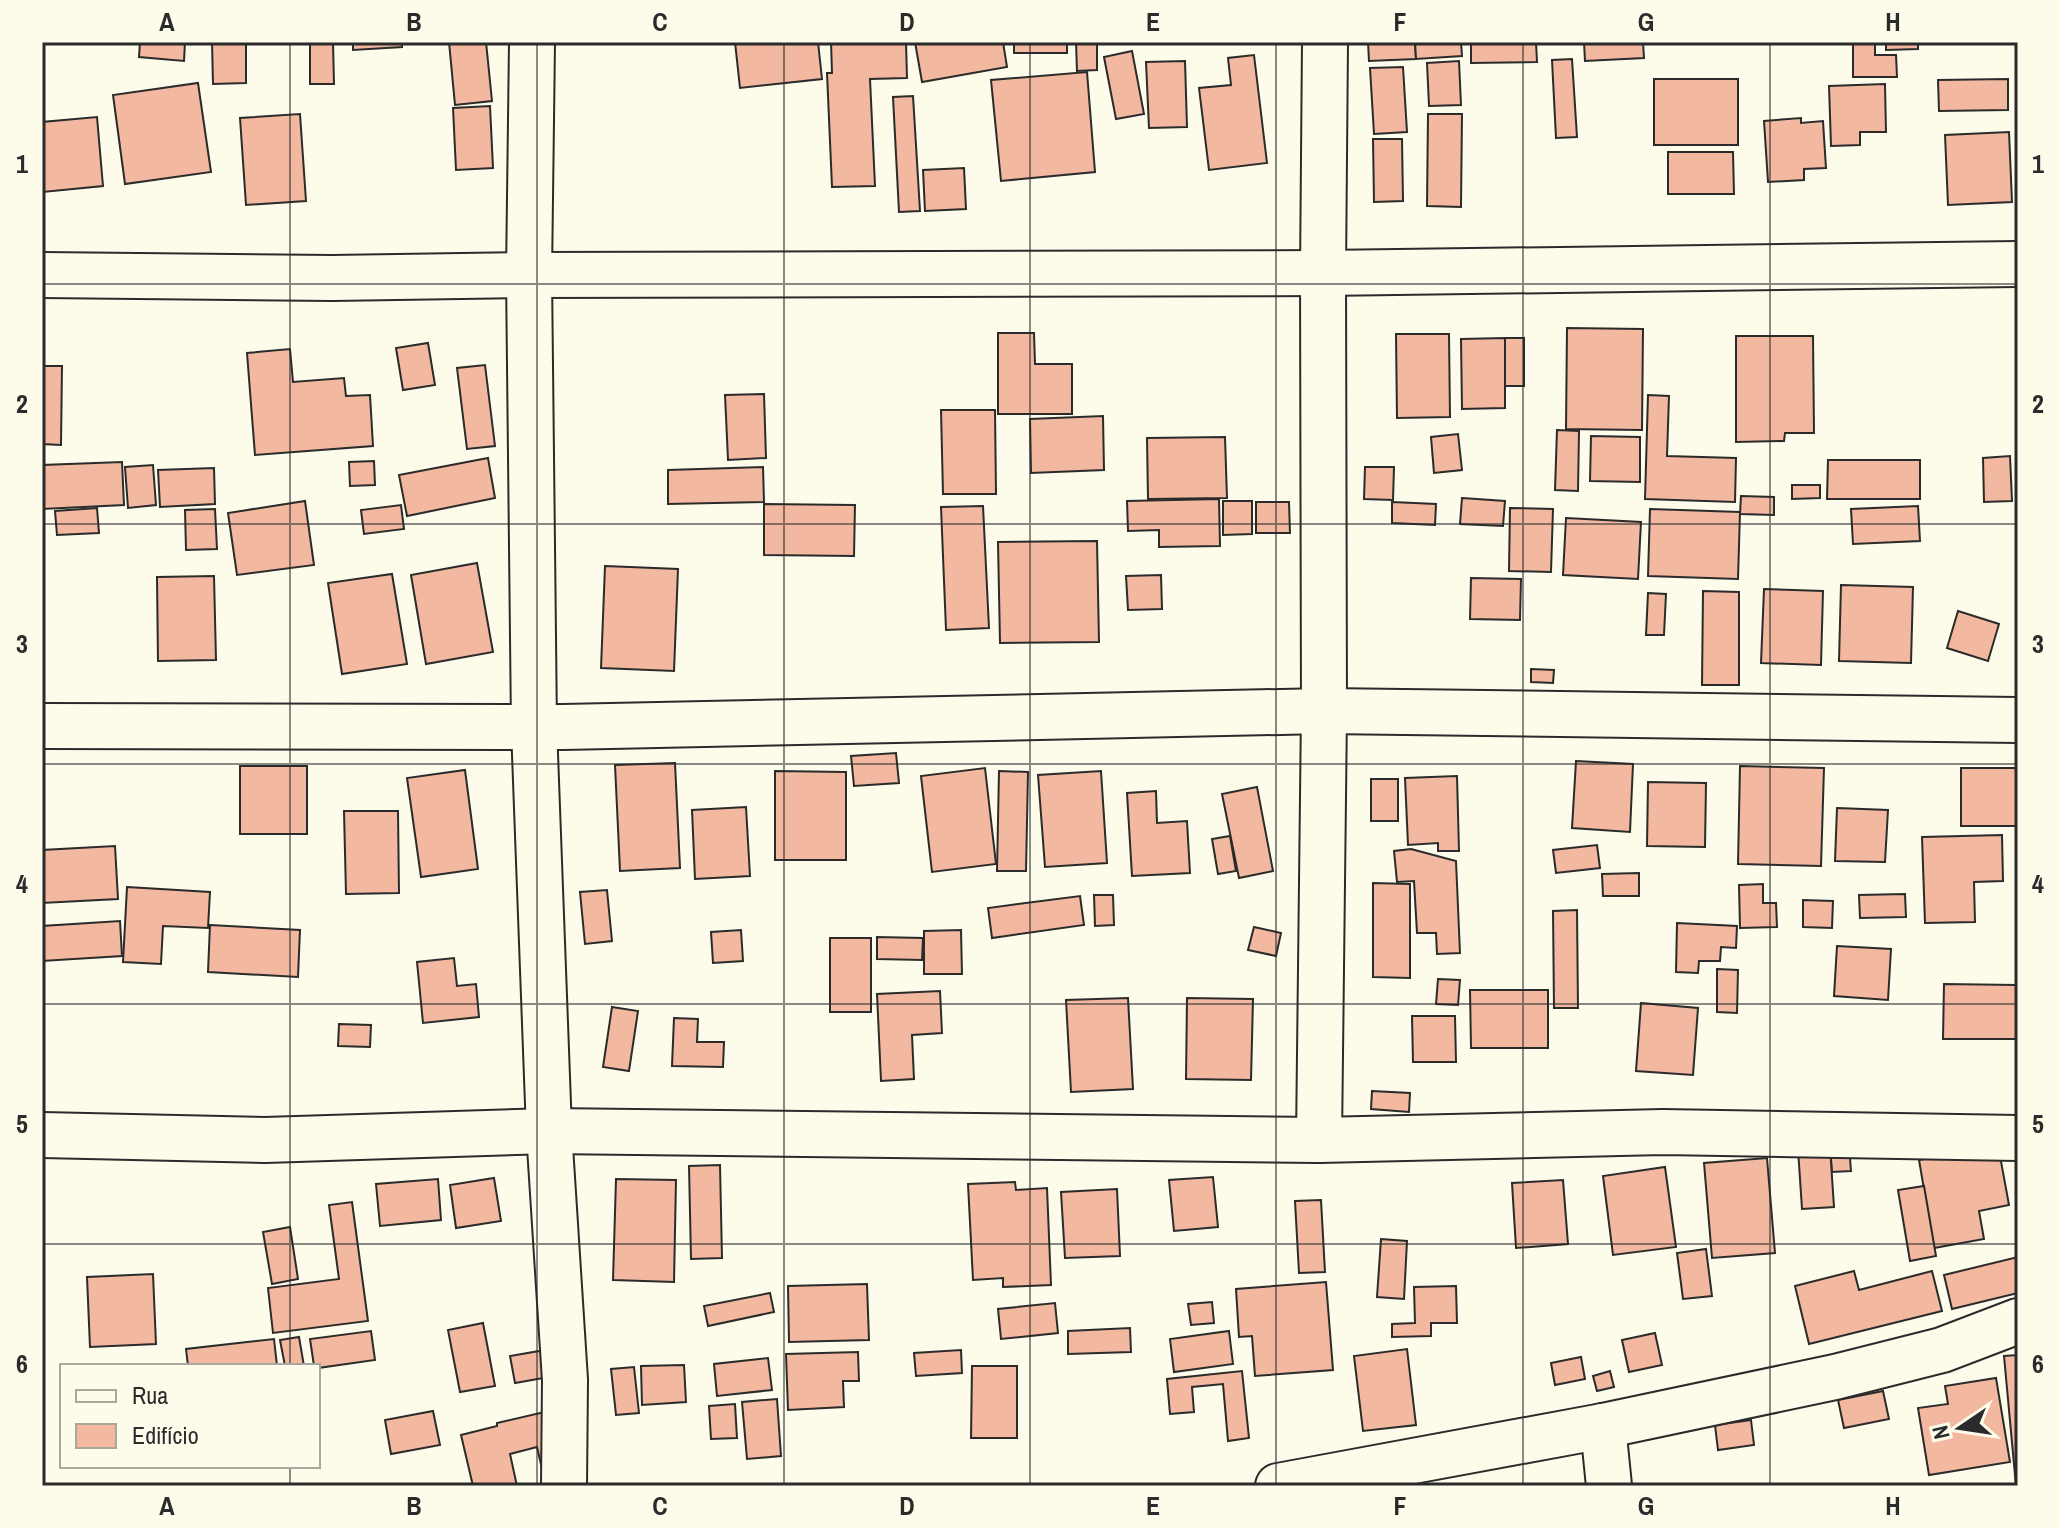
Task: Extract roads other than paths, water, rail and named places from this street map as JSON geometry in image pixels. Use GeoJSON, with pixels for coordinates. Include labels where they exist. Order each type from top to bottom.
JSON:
{"type":"FeatureCollection","features":[{"type":"Feature","properties":{"kind":"street"},"geometry":{"type":"LineString","coordinates":[[532,42],[529,275],[534,727],[549,1131],[565,1380],[564,1486]]}},
{"type":"Feature","properties":{"kind":"street"},"geometry":{"type":"LineString","coordinates":[[1319,1140],[1324,711],[1325,42]]}},
{"type":"Feature","properties":{"kind":"street"},"geometry":{"type":"LineString","coordinates":[[42,275],[317,278],[1323,273],[2018,264]]}},
{"type":"Feature","properties":{"kind":"street"},"geometry":{"type":"LineString","coordinates":[[42,726],[534,727],[1324,711],[2018,720]]}},
{"type":"Feature","properties":{"kind":"street"},"geometry":{"type":"LineString","coordinates":[[42,1135],[265,1140],[549,1131],[1319,1140],[1663,1132],[2018,1138]]}},
{"type":"Feature","properties":{"kind":"street"},"geometry":{"type":"LineString","coordinates":[[1278,1486],[1603,1426],[1866,1369],[1942,1350],[2018,1321]]}},
{"type":"Feature","properties":{"kind":"street"},"geometry":{"type":"LineString","coordinates":[[1603,1426],[1609,1486]]}}]}
